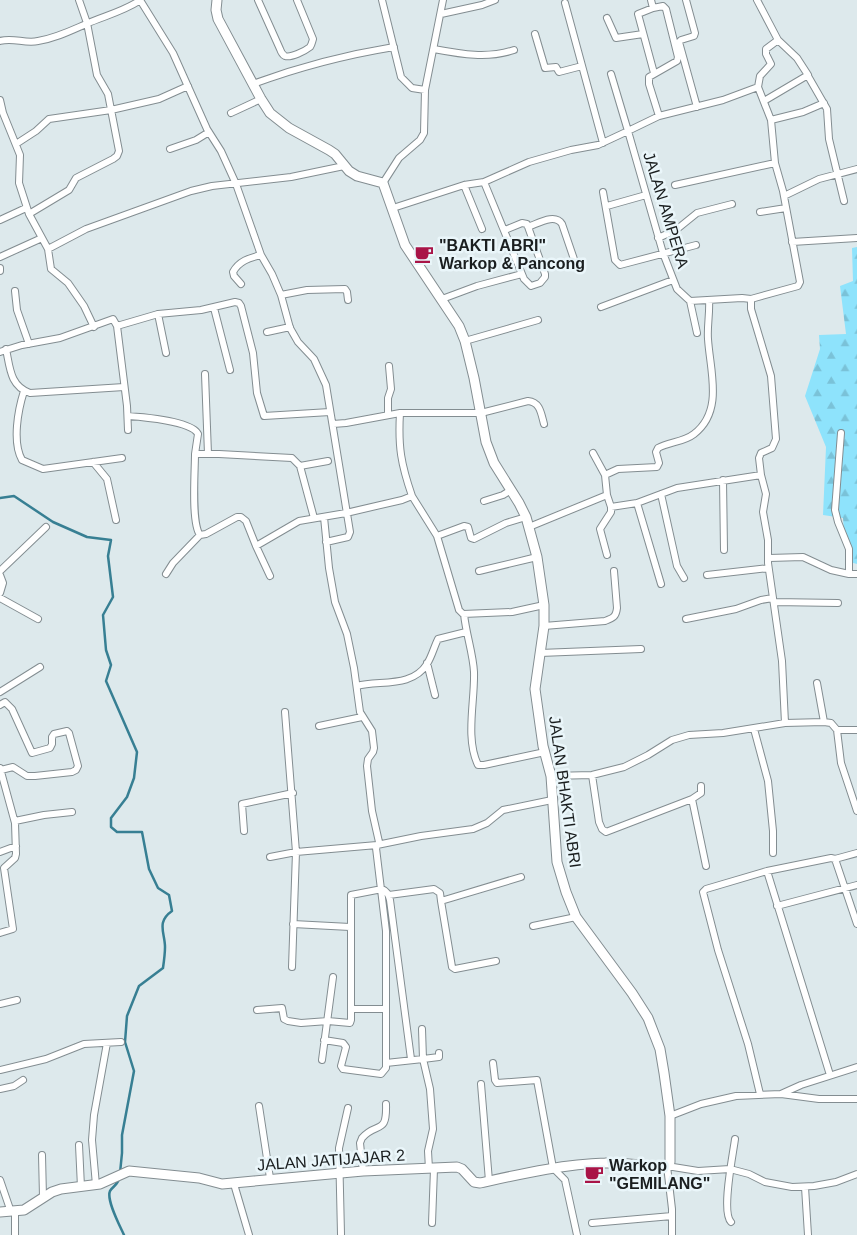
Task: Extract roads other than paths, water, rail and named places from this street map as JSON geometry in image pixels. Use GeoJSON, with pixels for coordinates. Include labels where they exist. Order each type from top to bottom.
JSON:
{"type":"FeatureCollection","features":[{"type":"Feature","properties":{"kind":"street"},"geometry":{"type":"LineString","coordinates":[[0,220],[28,211],[69,190],[76,178],[117,156],[119,150],[112,110],[108,94],[98,75],[87,23],[79,0]]}},
{"type":"Feature","properties":{"kind":"street"},"geometry":{"type":"LineString","coordinates":[[217,0],[216,10],[218,19],[270,113],[289,128],[336,154],[344,166],[357,176],[383,183],[399,158],[420,140],[424,133],[425,90],[443,0]]}},
{"type":"Feature","properties":{"kind":"street"},"geometry":{"type":"LineString","coordinates":[[258,0],[280,49],[284,55],[288,56],[294,55],[312,44],[299,1]]}},
{"type":"Feature","properties":{"kind":"street"},"geometry":{"type":"LineString","coordinates":[[382,0],[401,77],[412,88],[425,90]]}},
{"type":"Feature","properties":{"kind":"street"},"geometry":{"type":"LineString","coordinates":[[441,14],[482,5],[495,0]]}},
{"type":"Feature","properties":{"kind":"street"},"geometry":{"type":"LineString","coordinates":[[651,0],[653,8]]}},
{"type":"Feature","properties":{"kind":"street"},"geometry":{"type":"LineString","coordinates":[[686,0],[696,32],[694,36],[679,42],[697,107]]}},
{"type":"Feature","properties":{"kind":"street"},"geometry":{"type":"LineString","coordinates":[[757,0],[778,40],[797,58],[808,73],[824,103],[828,114],[829,139],[844,201]]}},
{"type":"Feature","properties":{"kind":"street"},"geometry":{"type":"LineString","coordinates":[[0,41],[11,39],[36,42],[52,38],[122,11],[140,1],[173,53],[209,132],[221,151],[236,184],[261,254],[281,295],[290,327],[298,342],[314,359],[320,370],[327,391],[350,535],[326,542]]}},
{"type":"Feature","properties":{"kind":"street"},"geometry":{"type":"LineString","coordinates":[[565,3],[603,143]]}},
{"type":"Feature","properties":{"kind":"street"},"geometry":{"type":"LineString","coordinates":[[654,73],[638,14],[663,6],[666,9],[678,57],[677,61],[654,73],[648,80],[659,116]]}},
{"type":"Feature","properties":{"kind":"street"},"geometry":{"type":"LineString","coordinates":[[608,18],[616,38],[642,34]]}},
{"type":"Feature","properties":{"kind":"street"},"geometry":{"type":"LineString","coordinates":[[535,34],[544,68],[556,67],[560,72],[582,66]]}},
{"type":"Feature","properties":{"kind":"street"},"geometry":{"type":"LineString","coordinates":[[697,333],[690,301],[751,299],[798,286],[800,282],[784,196],[775,162],[771,120],[758,87],[760,76],[771,64],[766,54],[766,49],[778,40]]}},
{"type":"Feature","properties":{"kind":"street"},"geometry":{"type":"LineString","coordinates":[[253,84],[349,55],[394,47]]}},
{"type":"Feature","properties":{"kind":"street"},"geometry":{"type":"LineString","coordinates":[[434,49],[484,56],[503,54],[514,50]]}},
{"type":"Feature","properties":{"kind":"street","name":"JALAN AMPERA"},"geometry":{"type":"LineString","coordinates":[[612,74],[663,253],[673,280],[681,294],[690,301]]}},
{"type":"Feature","properties":{"kind":"street"},"geometry":{"type":"LineString","coordinates":[[764,101],[808,76]]}},
{"type":"Feature","properties":{"kind":"street"},"geometry":{"type":"LineString","coordinates":[[16,144],[36,131],[49,119],[112,110],[159,99],[188,86]]}},
{"type":"Feature","properties":{"kind":"street"},"geometry":{"type":"LineString","coordinates":[[393,208],[464,185],[484,182],[530,162],[603,143],[659,116],[723,100],[758,87]]}},
{"type":"Feature","properties":{"kind":"street"},"geometry":{"type":"LineString","coordinates":[[231,113],[261,99]]}},
{"type":"Feature","properties":{"kind":"street"},"geometry":{"type":"LineString","coordinates":[[0,100],[21,161],[19,183],[28,211],[48,249],[51,269],[68,283],[84,306],[94,327]]}},
{"type":"Feature","properties":{"kind":"street"},"geometry":{"type":"LineString","coordinates":[[771,120],[803,112],[824,103]]}},
{"type":"Feature","properties":{"kind":"street"},"geometry":{"type":"LineString","coordinates":[[170,149],[196,140],[209,132]]}},
{"type":"Feature","properties":{"kind":"street"},"geometry":{"type":"LineString","coordinates":[[675,185],[775,162]]}},
{"type":"Feature","properties":{"kind":"street"},"geometry":{"type":"LineString","coordinates":[[48,249],[86,229],[191,191],[291,177],[344,166]]}},
{"type":"Feature","properties":{"kind":"street"},"geometry":{"type":"LineString","coordinates":[[784,196],[813,181],[857,169]]}},
{"type":"Feature","properties":{"kind":"street"},"geometry":{"type":"LineString","coordinates":[[484,182],[524,280],[531,286],[540,283],[545,278],[527,224],[522,223],[505,230]]}},
{"type":"Feature","properties":{"kind":"street","name":"JALAN BHAKTI ABRI"},"geometry":{"type":"LineString","coordinates":[[383,183],[406,245],[459,326],[465,341],[486,442],[494,463],[526,517],[529,527],[537,557],[544,606],[544,626],[535,689],[545,752],[551,776],[557,862],[576,917],[614,967],[648,1018],[660,1049],[670,1116],[670,1162],[667,1166]]}},
{"type":"Feature","properties":{"kind":"street"},"geometry":{"type":"LineString","coordinates":[[464,185],[482,229]]}},
{"type":"Feature","properties":{"kind":"street"},"geometry":{"type":"LineString","coordinates":[[603,192],[617,263],[622,265],[696,245]]}},
{"type":"Feature","properties":{"kind":"street"},"geometry":{"type":"LineString","coordinates":[[607,206],[646,195]]}},
{"type":"Feature","properties":{"kind":"street"},"geometry":{"type":"LineString","coordinates":[[658,238],[676,230],[697,213],[732,204]]}},
{"type":"Feature","properties":{"kind":"street"},"geometry":{"type":"LineString","coordinates":[[760,212],[786,208]]}},
{"type":"Feature","properties":{"kind":"street"},"geometry":{"type":"LineString","coordinates":[[528,227],[555,218],[560,220],[577,268]]}},
{"type":"Feature","properties":{"kind":"street"},"geometry":{"type":"LineString","coordinates":[[0,257],[42,238]]}},
{"type":"Feature","properties":{"kind":"street"},"geometry":{"type":"LineString","coordinates":[[792,242],[857,238]]}},
{"type":"Feature","properties":{"kind":"street"},"geometry":{"type":"LineString","coordinates":[[242,284],[234,276],[233,272],[236,265],[261,254]]}},
{"type":"Feature","properties":{"kind":"street"},"geometry":{"type":"LineString","coordinates":[[442,299],[477,286],[522,274]]}},
{"type":"Feature","properties":{"kind":"street"},"geometry":{"type":"LineString","coordinates":[[601,307],[673,280]]}},
{"type":"Feature","properties":{"kind":"street"},"geometry":{"type":"LineString","coordinates":[[281,295],[307,290],[344,289],[347,292],[348,300]]}},
{"type":"Feature","properties":{"kind":"street"},"geometry":{"type":"LineString","coordinates":[[15,291],[17,310],[29,344]]}},
{"type":"Feature","properties":{"kind":"street"},"geometry":{"type":"LineString","coordinates":[[751,299],[751,309],[771,376],[776,439],[772,448],[761,453],[759,458],[760,475],[766,494],[763,512],[769,558],[768,568],[782,661],[785,723]]}},
{"type":"Feature","properties":{"kind":"street"},"geometry":{"type":"LineString","coordinates":[[605,475],[612,470],[623,468],[657,467],[656,452],[658,448],[692,436],[708,417],[713,407],[708,336],[710,300]]}},
{"type":"Feature","properties":{"kind":"street"},"geometry":{"type":"LineString","coordinates":[[117,326],[158,314],[214,308],[237,302],[241,306],[252,353],[257,392],[264,416],[330,412]]}},
{"type":"Feature","properties":{"kind":"street"},"geometry":{"type":"LineString","coordinates":[[214,308],[230,370]]}},
{"type":"Feature","properties":{"kind":"street"},"geometry":{"type":"LineString","coordinates":[[158,314],[166,352]]}},
{"type":"Feature","properties":{"kind":"street"},"geometry":{"type":"LineString","coordinates":[[124,387],[30,394],[14,382],[3,351],[60,338],[94,327],[111,319],[114,320],[117,326],[128,416],[128,430]]}},
{"type":"Feature","properties":{"kind":"street"},"geometry":{"type":"LineString","coordinates":[[465,341],[538,320]]}},
{"type":"Feature","properties":{"kind":"street"},"geometry":{"type":"LineString","coordinates":[[267,332],[290,327]]}},
{"type":"Feature","properties":{"kind":"street"},"geometry":{"type":"LineString","coordinates":[[388,414],[388,398],[391,390],[389,366]]}},
{"type":"Feature","properties":{"kind":"street"},"geometry":{"type":"LineString","coordinates":[[205,374],[208,454]]}},
{"type":"Feature","properties":{"kind":"street"},"geometry":{"type":"LineString","coordinates":[[24,391],[18,414],[19,454],[22,460],[43,469],[122,458]]}},
{"type":"Feature","properties":{"kind":"street"},"geometry":{"type":"LineString","coordinates":[[333,424],[400,413],[481,413],[528,401],[534,402],[539,406],[544,424]]}},
{"type":"Feature","properties":{"kind":"street"},"geometry":{"type":"LineString","coordinates":[[400,413],[399,443],[404,472],[412,496],[437,536],[459,610],[464,614],[512,612],[544,606]]}},
{"type":"Feature","properties":{"kind":"street"},"geometry":{"type":"LineString","coordinates":[[128,416],[158,418],[194,428],[198,434],[195,454],[194,507],[197,531],[200,534]]}},
{"type":"Feature","properties":{"kind":"street"},"geometry":{"type":"LineString","coordinates":[[841,433],[835,510],[849,549],[849,574]]}},
{"type":"Feature","properties":{"kind":"street"},"geometry":{"type":"LineString","coordinates":[[593,453],[605,475],[611,512],[600,530],[608,555]]}},
{"type":"Feature","properties":{"kind":"street"},"geometry":{"type":"LineString","coordinates":[[195,454],[292,458],[300,466],[314,518]]}},
{"type":"Feature","properties":{"kind":"street"},"geometry":{"type":"LineString","coordinates":[[300,466],[328,461]]}},
{"type":"Feature","properties":{"kind":"street"},"geometry":{"type":"LineString","coordinates":[[92,462],[107,479],[116,520]]}},
{"type":"Feature","properties":{"kind":"street"},"geometry":{"type":"LineString","coordinates":[[610,507],[637,503],[677,488],[760,475]]}},
{"type":"Feature","properties":{"kind":"street"},"geometry":{"type":"LineString","coordinates":[[723,480],[724,550]]}},
{"type":"Feature","properties":{"kind":"street"},"geometry":{"type":"LineString","coordinates":[[484,501],[511,490]]}},
{"type":"Feature","properties":{"kind":"street"},"geometry":{"type":"LineString","coordinates":[[661,494],[677,566],[684,578]]}},
{"type":"Feature","properties":{"kind":"street"},"geometry":{"type":"LineString","coordinates":[[529,527],[607,495]]}},
{"type":"Feature","properties":{"kind":"street"},"geometry":{"type":"LineString","coordinates":[[256,546],[299,521],[346,513],[412,496]]}},
{"type":"Feature","properties":{"kind":"street"},"geometry":{"type":"LineString","coordinates":[[637,503],[662,584]]}},
{"type":"Feature","properties":{"kind":"street"},"geometry":{"type":"LineString","coordinates":[[166,574],[173,563],[200,534],[206,534],[241,517],[246,521],[270,576]]}},
{"type":"Feature","properties":{"kind":"street"},"geometry":{"type":"LineString","coordinates":[[324,517],[335,602],[346,634],[357,686],[359,707],[362,717],[370,727],[374,748],[368,759],[367,766],[378,842],[376,848],[386,931],[386,1068],[381,1074],[343,1069],[341,1066],[346,1047],[343,1043],[324,1040]]}},
{"type":"Feature","properties":{"kind":"street"},"geometry":{"type":"LineString","coordinates":[[437,536],[464,526],[468,528],[470,536],[474,540],[506,523],[526,517]]}},
{"type":"Feature","properties":{"kind":"street"},"geometry":{"type":"LineString","coordinates":[[0,593],[3,583],[0,573],[46,527]]}},
{"type":"Feature","properties":{"kind":"street"},"geometry":{"type":"LineString","coordinates":[[478,571],[537,557]]}},
{"type":"Feature","properties":{"kind":"street"},"geometry":{"type":"LineString","coordinates":[[769,558],[803,557],[831,570],[857,574]]}},
{"type":"Feature","properties":{"kind":"street"},"geometry":{"type":"LineString","coordinates":[[707,575],[768,568]]}},
{"type":"Feature","properties":{"kind":"street"},"geometry":{"type":"LineString","coordinates":[[544,626],[605,621],[614,618],[617,608],[614,571]]}},
{"type":"Feature","properties":{"kind":"street"},"geometry":{"type":"LineString","coordinates":[[0,598],[38,619]]}},
{"type":"Feature","properties":{"kind":"street"},"geometry":{"type":"LineString","coordinates":[[686,619],[736,609],[760,600],[838,604]]}},
{"type":"Feature","properties":{"kind":"street"},"geometry":{"type":"LineString","coordinates":[[464,614],[474,670],[472,726],[474,751],[478,765],[481,766],[545,752]]}},
{"type":"Feature","properties":{"kind":"street"},"geometry":{"type":"LineString","coordinates":[[357,686],[368,683],[407,680],[417,674],[427,663],[438,639],[466,632]]}},
{"type":"Feature","properties":{"kind":"street"},"geometry":{"type":"LineString","coordinates":[[540,653],[641,648]]}},
{"type":"Feature","properties":{"kind":"street"},"geometry":{"type":"LineString","coordinates":[[427,663],[435,695]]}},
{"type":"Feature","properties":{"kind":"street"},"geometry":{"type":"LineString","coordinates":[[0,692],[40,667]]}},
{"type":"Feature","properties":{"kind":"street"},"geometry":{"type":"LineString","coordinates":[[817,683],[824,722]]}},
{"type":"Feature","properties":{"kind":"street"},"geometry":{"type":"LineString","coordinates":[[0,705],[5,702],[12,710],[32,753],[50,748],[54,734],[67,731],[78,766],[72,772],[35,776],[27,776],[12,767],[0,769],[15,821],[16,846],[15,858],[4,868],[14,926],[11,930],[0,933]]}},
{"type":"Feature","properties":{"kind":"street"},"geometry":{"type":"LineString","coordinates":[[285,712],[293,793],[296,852],[292,967]]}},
{"type":"Feature","properties":{"kind":"street"},"geometry":{"type":"LineString","coordinates":[[319,726],[362,717]]}},
{"type":"Feature","properties":{"kind":"street"},"geometry":{"type":"LineString","coordinates":[[551,776],[592,775],[624,767],[677,738],[754,729],[785,723],[824,722],[831,723],[837,730],[841,763],[857,812]]}},
{"type":"Feature","properties":{"kind":"street"},"geometry":{"type":"LineString","coordinates":[[754,729],[768,781],[774,831],[773,853]]}},
{"type":"Feature","properties":{"kind":"street"},"geometry":{"type":"LineString","coordinates":[[837,730],[857,730]]}},
{"type":"Feature","properties":{"kind":"street"},"geometry":{"type":"LineString","coordinates":[[592,775],[599,825],[606,832],[692,799],[701,793],[700,786]]}},
{"type":"Feature","properties":{"kind":"street"},"geometry":{"type":"LineString","coordinates":[[244,831],[242,804],[293,793]]}},
{"type":"Feature","properties":{"kind":"street"},"geometry":{"type":"LineString","coordinates":[[692,799],[706,866]]}},
{"type":"Feature","properties":{"kind":"street"},"geometry":{"type":"LineString","coordinates":[[270,857],[296,852],[377,845],[421,836],[473,829],[487,823],[503,810],[552,800]]}},
{"type":"Feature","properties":{"kind":"street"},"geometry":{"type":"LineString","coordinates":[[15,821],[72,812]]}},
{"type":"Feature","properties":{"kind":"street"},"geometry":{"type":"LineString","coordinates":[[0,852],[16,846]]}},
{"type":"Feature","properties":{"kind":"street"},"geometry":{"type":"LineString","coordinates":[[760,1094],[748,1044],[718,950],[703,892],[706,889],[766,871],[831,858],[835,859],[857,852]]}},
{"type":"Feature","properties":{"kind":"street"},"geometry":{"type":"LineString","coordinates":[[835,859],[857,922]]}},
{"type":"Feature","properties":{"kind":"street"},"geometry":{"type":"LineString","coordinates":[[766,871],[830,1075]]}},
{"type":"Feature","properties":{"kind":"street"},"geometry":{"type":"LineString","coordinates":[[441,901],[521,877]]}},
{"type":"Feature","properties":{"kind":"street"},"geometry":{"type":"LineString","coordinates":[[777,906],[857,885]]}},
{"type":"Feature","properties":{"kind":"street"},"geometry":{"type":"LineString","coordinates":[[257,1010],[282,1008],[282,1016],[288,1022],[328,1021],[350,1023],[351,896],[382,889],[386,890],[389,895],[400,968],[411,1060]]}},
{"type":"Feature","properties":{"kind":"street"},"geometry":{"type":"LineString","coordinates":[[389,895],[434,889],[440,893],[452,967],[455,969],[496,962]]}},
{"type":"Feature","properties":{"kind":"street"},"geometry":{"type":"LineString","coordinates":[[533,926],[576,917]]}},
{"type":"Feature","properties":{"kind":"street"},"geometry":{"type":"LineString","coordinates":[[293,924],[350,928]]}},
{"type":"Feature","properties":{"kind":"street"},"geometry":{"type":"LineString","coordinates":[[322,1060],[333,978]]}},
{"type":"Feature","properties":{"kind":"street"},"geometry":{"type":"LineString","coordinates":[[0,1004],[17,1000]]}},
{"type":"Feature","properties":{"kind":"street"},"geometry":{"type":"LineString","coordinates":[[351,1009],[385,1009]]}},
{"type":"Feature","properties":{"kind":"street"},"geometry":{"type":"LineString","coordinates":[[422,1028],[423,1059],[430,1089],[433,1129],[428,1151],[432,1169],[432,1223]]}},
{"type":"Feature","properties":{"kind":"street"},"geometry":{"type":"LineString","coordinates":[[0,1070],[46,1059],[84,1044],[121,1042]]}},
{"type":"Feature","properties":{"kind":"street"},"geometry":{"type":"LineString","coordinates":[[96,1185],[92,1140],[94,1115],[107,1043]]}},
{"type":"Feature","properties":{"kind":"street"},"geometry":{"type":"LineString","coordinates":[[386,1062],[436,1058],[439,1057],[440,1053]]}},
{"type":"Feature","properties":{"kind":"street"},"geometry":{"type":"LineString","coordinates":[[493,1063],[497,1083],[537,1080],[553,1168],[565,1180],[576,1235]]}},
{"type":"Feature","properties":{"kind":"street"},"geometry":{"type":"LineString","coordinates":[[781,1094],[801,1085],[857,1067]]}},
{"type":"Feature","properties":{"kind":"street"},"geometry":{"type":"LineString","coordinates":[[0,1089],[14,1086],[22,1080]]}},
{"type":"Feature","properties":{"kind":"street"},"geometry":{"type":"LineString","coordinates":[[481,1084],[489,1181]]}},
{"type":"Feature","properties":{"kind":"street"},"geometry":{"type":"LineString","coordinates":[[670,1116],[718,1099],[760,1094],[781,1094],[819,1099],[857,1099]]}},
{"type":"Feature","properties":{"kind":"street"},"geometry":{"type":"LineString","coordinates":[[363,1171],[360,1143],[362,1138],[384,1124],[386,1104]]}},
{"type":"Feature","properties":{"kind":"street"},"geometry":{"type":"LineString","coordinates":[[259,1106],[270,1178]]}},
{"type":"Feature","properties":{"kind":"street"},"geometry":{"type":"LineString","coordinates":[[341,1234],[339,1148],[348,1108]]}},
{"type":"Feature","properties":{"kind":"street"},"geometry":{"type":"LineString","coordinates":[[731,1222],[727,1216],[726,1202],[735,1139]]}},
{"type":"Feature","properties":{"kind":"street"},"geometry":{"type":"LineString","coordinates":[[79,1145],[81,1187]]}},
{"type":"Feature","properties":{"kind":"street"},"geometry":{"type":"LineString","coordinates":[[42,1155],[43,1197]]}},
{"type":"Feature","properties":{"kind":"street","name":"JALAN JATIJAJAR 2"},"geometry":{"type":"LineString","coordinates":[[0,1212],[24,1210],[43,1197],[60,1189],[96,1185],[123,1173],[134,1171],[199,1178],[222,1184],[234,1184],[270,1178],[363,1171],[457,1167],[462,1169],[474,1182],[489,1181],[553,1168],[604,1163],[667,1166]]}},
{"type":"Feature","properties":{"kind":"street"},"geometry":{"type":"LineString","coordinates":[[672,1235],[667,1166],[698,1171],[730,1169],[749,1174],[765,1182],[792,1187],[836,1182],[857,1174]]}},
{"type":"Feature","properties":{"kind":"street"},"geometry":{"type":"LineString","coordinates":[[0,1180],[13,1212],[16,1235]]}},
{"type":"Feature","properties":{"kind":"street"},"geometry":{"type":"LineString","coordinates":[[234,1184],[250,1235]]}},
{"type":"Feature","properties":{"kind":"street"},"geometry":{"type":"LineString","coordinates":[[805,1187],[808,1235]]}},
{"type":"Feature","properties":{"kind":"street"},"geometry":{"type":"LineString","coordinates":[[592,1222],[672,1216]]}},
{"type":"Feature","properties":{"kind":"waterway"},"geometry":{"type":"LineString","coordinates":[[0,498],[14,496],[53,522],[87,537],[111,540],[108,556],[113,597],[103,615],[106,650],[111,665],[106,681],[137,752],[134,778],[127,797],[111,818],[111,827],[117,832],[142,832],[149,869],[158,888],[169,895],[172,911],[164,919],[162,928],[165,947],[163,968],[139,986],[127,1016],[125,1042],[134,1071],[122,1135],[120,1173]]}},
{"type":"Feature","properties":{"kind":"waterway"},"geometry":{"type":"LineString","coordinates":[[119,1178],[109,1195],[114,1213],[124,1235]]}},
{"type":"Feature","properties":{"kind":"place","name":"\"BAKTI ABRI\" Warkop & Pancong"},"geometry":{"type":"Point","coordinates":[424,254]}},
{"type":"Feature","properties":{"kind":"place","name":"Warkop \"GEMILANG\""},"geometry":{"type":"Point","coordinates":[594,1174]}}]}
